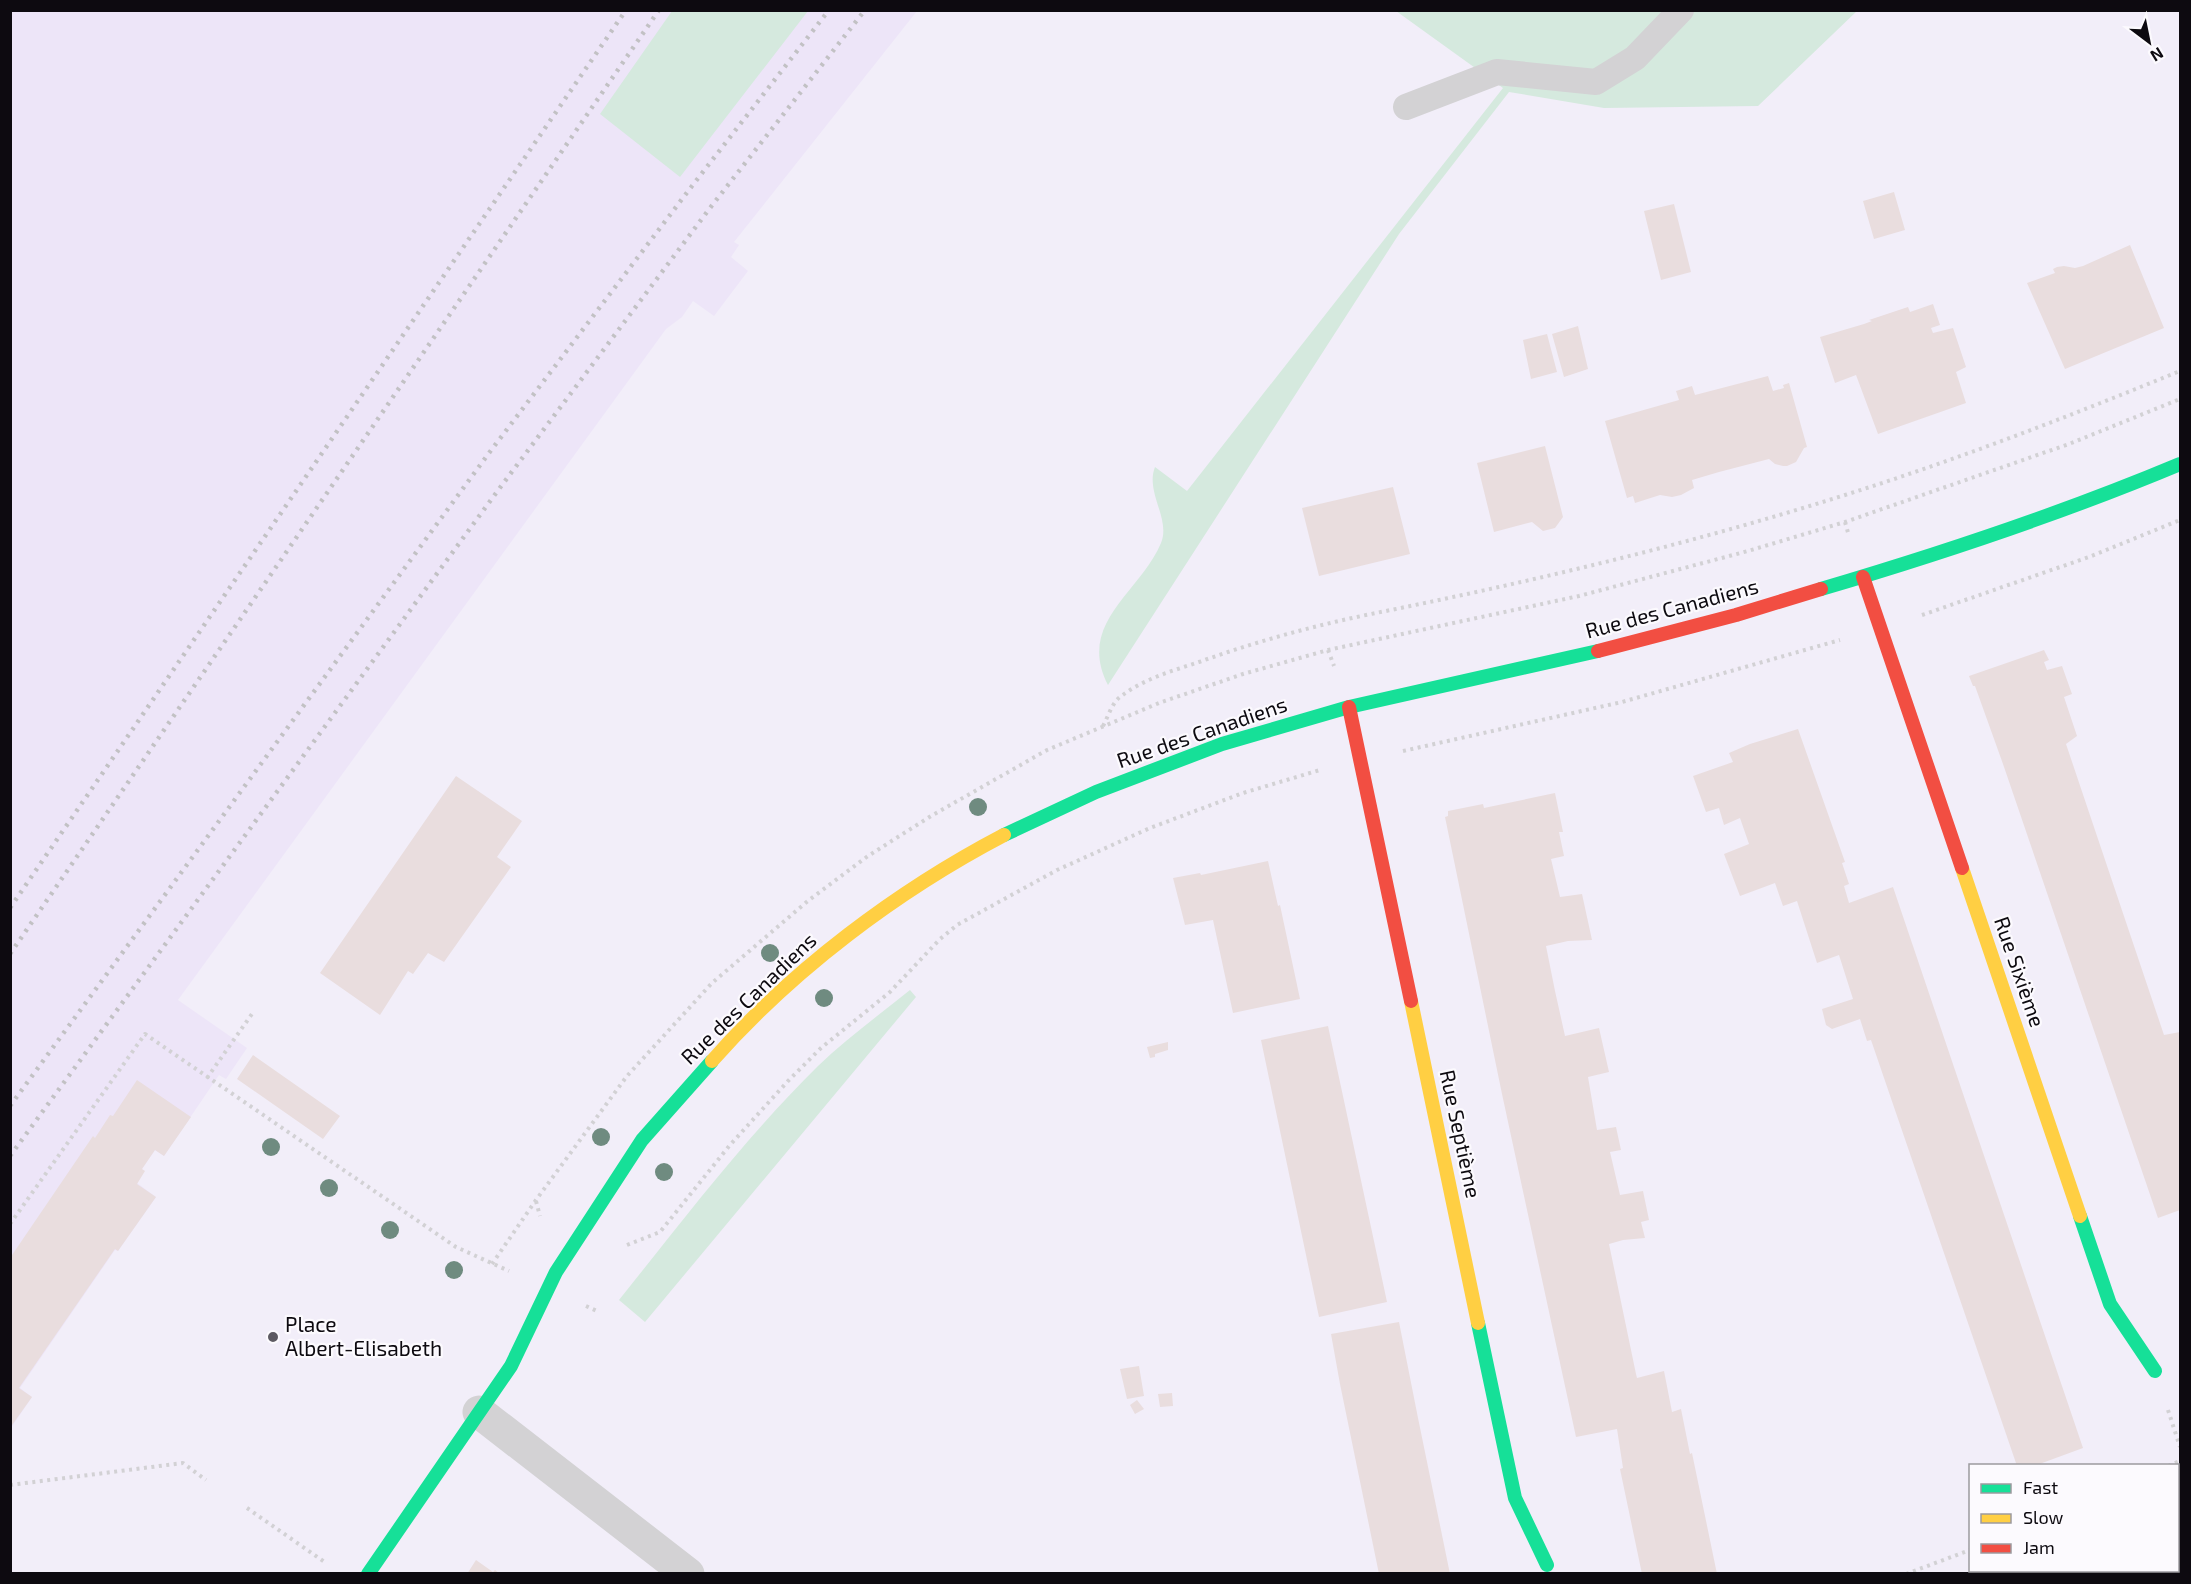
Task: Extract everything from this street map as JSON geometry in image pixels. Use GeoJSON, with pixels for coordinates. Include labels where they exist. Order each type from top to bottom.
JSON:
{"type":"FeatureCollection","features":[{"type":"Feature","properties":{"kind":"street","name":"Rue des Canadiens"},"geometry":{"type":"LineString","coordinates":[[479,1413],[511,1366],[556,1272],[642,1140],[733,1037],[784,989],[897,899],[960,858],[1096,792],[1222,744],[1349,707],[1608,649],[1863,578],[1989,537],[2114,492],[2181,464]]}},
{"type":"Feature","properties":{"kind":"street","name":"Rue Sixième"},"geometry":{"type":"LineString","coordinates":[[1863,578],[2110,1304],[2155,1371]]}},
{"type":"Feature","properties":{"kind":"street","name":"Rue Septième"},"geometry":{"type":"LineString","coordinates":[[1349,707],[1515,1498],[1547,1565]]}},
{"type":"Feature","properties":{"kind":"street"},"geometry":{"type":"LineString","coordinates":[[368,1574],[479,1413],[688,1574]]}},
{"type":"Feature","properties":{"kind":"lane"},"geometry":{"type":"LineString","coordinates":[[1406,107],[1497,72],[1596,82],[1635,58],[1681,10]]}},
{"type":"Feature","properties":{"kind":"path"},"geometry":{"type":"LineString","coordinates":[[2181,371],[1948,460],[1846,495],[1727,530],[1539,579],[1329,623],[1253,642],[1153,678],[1117,698],[1103,727],[1160,703],[1243,674],[1307,656],[1579,596],[1748,551],[1845,522],[2069,444],[2181,399]]}},
{"type":"Feature","properties":{"kind":"path"},"geometry":{"type":"LineString","coordinates":[[207,1078],[254,1011]]}},
{"type":"Feature","properties":{"kind":"path"},"geometry":{"type":"LineString","coordinates":[[10,1224],[145,1034],[456,1247],[513,1273]]}},
{"type":"Feature","properties":{"kind":"path"},"geometry":{"type":"LineString","coordinates":[[492,1264],[536,1200]]}},
{"type":"Feature","properties":{"kind":"path"},"geometry":{"type":"LineString","coordinates":[[10,1485],[183,1463],[206,1480]]}},
{"type":"Feature","properties":{"kind":"path"},"geometry":{"type":"LineString","coordinates":[[247,1508],[327,1564]]}},
{"type":"Feature","properties":{"kind":"path"},"geometry":{"type":"LineString","coordinates":[[1906,1574],[1969,1551]]}},
{"type":"Feature","properties":{"kind":"shaded area"},"geometry":{"type":"Polygon","coordinates":[[[11,11],[917,11],[734,242],[739,245],[731,257],[748,271],[714,316],[693,301],[682,317],[666,329],[178,1000],[247,1048],[226,1079],[219,1075],[164,1156],[155,1150],[142,1169],[137,1183],[156,1197],[118,1251],[115,1250],[20,1388],[32,1397],[11,1428],[11,11]]]}},
{"type":"Feature","properties":{"kind":"shaded area"},"geometry":{"type":"Polygon","coordinates":[[[2179,1516],[2180,1573],[2017,1574],[2022,1572],[2179,1572],[2179,1516]]]}},
{"type":"Feature","properties":{"kind":"green space"},"geometry":{"type":"Polygon","coordinates":[[[672,11],[808,11],[680,177],[600,114],[672,11]]]}},
{"type":"Feature","properties":{"kind":"green space"},"geometry":{"type":"Polygon","coordinates":[[[1396,11],[1857,11],[1758,106],[1604,108],[1509,92],[1399,234],[1108,685],[1100,663],[1100,644],[1105,626],[1151,561],[1161,543],[1163,534],[1163,525],[1153,486],[1155,467],[1187,491],[1503,88],[1396,11]]]}},
{"type":"Feature","properties":{"kind":"green space"},"geometry":{"type":"Polygon","coordinates":[[[910,990],[916,997],[645,1322],[619,1300],[715,1180],[791,1093],[840,1046],[910,990]]]}},
{"type":"Feature","properties":{"kind":"building"},"geometry":{"type":"Polygon","coordinates":[[[1894,192],[1905,230],[1874,239],[1863,201],[1894,192]]]}},
{"type":"Feature","properties":{"kind":"building"},"geometry":{"type":"Polygon","coordinates":[[[1674,204],[1691,272],[1661,280],[1644,211],[1674,204]]]}},
{"type":"Feature","properties":{"kind":"building"},"geometry":{"type":"Polygon","coordinates":[[[2130,245],[2164,328],[2065,369],[2027,283],[2055,273],[2053,269],[2057,267],[2083,266],[2130,245]]]}},
{"type":"Feature","properties":{"kind":"building"},"geometry":{"type":"Polygon","coordinates":[[[1933,304],[1940,325],[1931,328],[1933,333],[1953,328],[1966,367],[1956,372],[1966,403],[1878,434],[1856,375],[1835,383],[1820,337],[1864,324],[1872,321],[1869,320],[1908,307],[1910,312],[1933,304]]]}},
{"type":"Feature","properties":{"kind":"building"},"geometry":{"type":"Polygon","coordinates":[[[1578,326],[1588,369],[1564,377],[1552,334],[1578,326]]]}},
{"type":"Feature","properties":{"kind":"building"},"geometry":{"type":"Polygon","coordinates":[[[1547,334],[1557,372],[1531,379],[1523,340],[1547,334]]]}},
{"type":"Feature","properties":{"kind":"building"},"geometry":{"type":"Polygon","coordinates":[[[1768,376],[1773,391],[1784,388],[1783,385],[1789,383],[1807,447],[1804,448],[1796,462],[1783,466],[1769,459],[1692,480],[1694,488],[1681,495],[1672,497],[1660,495],[1635,503],[1633,496],[1627,498],[1605,421],[1679,400],[1676,391],[1692,386],[1695,395],[1768,376]]]}},
{"type":"Feature","properties":{"kind":"building"},"geometry":{"type":"Polygon","coordinates":[[[1545,446],[1563,517],[1555,528],[1543,531],[1532,522],[1494,532],[1477,463],[1545,446]]]}},
{"type":"Feature","properties":{"kind":"building"},"geometry":{"type":"Polygon","coordinates":[[[1393,487],[1410,554],[1319,576],[1302,508],[1393,487]]]}},
{"type":"Feature","properties":{"kind":"building"},"geometry":{"type":"Polygon","coordinates":[[[2044,650],[2049,660],[2044,662],[2047,670],[2062,666],[2072,694],[2064,697],[2077,736],[2066,744],[2164,1035],[2180,1032],[2180,1210],[2158,1218],[2003,764],[1975,686],[1969,676],[2044,650]]]}},
{"type":"Feature","properties":{"kind":"building"},"geometry":{"type":"Polygon","coordinates":[[[1798,729],[1845,862],[1842,863],[1849,884],[1844,886],[1849,903],[1893,887],[2083,1448],[2039,1464],[2016,1464],[1871,1040],[1867,1041],[1860,1019],[1832,1029],[1826,1025],[1822,1009],[1853,999],[1839,955],[1817,963],[1797,901],[1783,906],[1775,883],[1740,896],[1724,854],[1749,844],[1740,818],[1724,825],[1719,808],[1706,812],[1693,776],[1733,762],[1729,753],[1798,729]]]}},
{"type":"Feature","properties":{"kind":"building"},"geometry":{"type":"Polygon","coordinates":[[[456,776],[522,821],[497,857],[511,867],[444,962],[428,953],[413,974],[408,971],[380,1015],[320,973],[456,776]]]}},
{"type":"Feature","properties":{"kind":"building"},"geometry":{"type":"Polygon","coordinates":[[[1555,793],[1563,832],[1559,832],[1564,856],[1551,859],[1560,897],[1582,894],[1592,940],[1568,941],[1546,946],[1555,991],[1565,1036],[1599,1028],[1609,1072],[1588,1077],[1597,1130],[1616,1127],[1621,1150],[1610,1152],[1620,1195],[1643,1191],[1649,1220],[1641,1222],[1645,1238],[1609,1244],[1636,1374],[1637,1378],[1664,1371],[1672,1412],[1681,1409],[1717,1574],[1642,1574],[1620,1469],[1623,1468],[1617,1429],[1576,1437],[1502,1094],[1445,817],[1448,816],[1448,811],[1483,804],[1484,808],[1555,793]]]}},
{"type":"Feature","properties":{"kind":"building"},"geometry":{"type":"Polygon","coordinates":[[[1268,861],[1300,999],[1233,1013],[1213,920],[1185,925],[1173,878],[1200,873],[1201,875],[1268,861]]]}},
{"type":"Feature","properties":{"kind":"building"},"geometry":{"type":"Polygon","coordinates":[[[1328,1026],[1387,1302],[1319,1317],[1261,1040],[1328,1026]]]}},
{"type":"Feature","properties":{"kind":"building"},"geometry":{"type":"Polygon","coordinates":[[[1168,1042],[1168,1050],[1150,1058],[1147,1047],[1168,1042]]]}},
{"type":"Feature","properties":{"kind":"building"},"geometry":{"type":"Polygon","coordinates":[[[253,1055],[340,1116],[323,1139],[237,1079],[253,1055]]]}},
{"type":"Feature","properties":{"kind":"building"},"geometry":{"type":"Polygon","coordinates":[[[137,1080],[191,1117],[164,1156],[155,1150],[142,1169],[145,1171],[137,1184],[156,1197],[118,1251],[115,1249],[19,1388],[32,1397],[10,1428],[10,1258],[93,1136],[95,1138],[110,1115],[113,1116],[137,1080]]]}},
{"type":"Feature","properties":{"kind":"building"},"geometry":{"type":"Polygon","coordinates":[[[1399,1322],[1450,1574],[1379,1574],[1340,1384],[1331,1334],[1399,1322]]]}},
{"type":"Feature","properties":{"kind":"building"},"geometry":{"type":"Polygon","coordinates":[[[1139,1366],[1144,1396],[1127,1399],[1120,1369],[1139,1366]]]}},
{"type":"Feature","properties":{"kind":"building"},"geometry":{"type":"Polygon","coordinates":[[[1172,1393],[1173,1406],[1160,1407],[1158,1394],[1172,1393]]]}},
{"type":"Feature","properties":{"kind":"building"},"geometry":{"type":"Polygon","coordinates":[[[1137,1400],[1144,1409],[1135,1414],[1130,1405],[1137,1400]]]}},
{"type":"Feature","properties":{"kind":"building"},"geometry":{"type":"Polygon","coordinates":[[[476,1560],[493,1572],[495,1570],[500,1574],[467,1574],[476,1560]]]}},
{"type":"Feature","properties":{"kind":"railway"},"geometry":{"type":"LineString","coordinates":[[10,908],[626,10]]}},
{"type":"Feature","properties":{"kind":"railway"},"geometry":{"type":"LineString","coordinates":[[10,954],[659,10]]}},
{"type":"Feature","properties":{"kind":"railway"},"geometry":{"type":"LineString","coordinates":[[10,1106],[489,453],[829,10]]}},
{"type":"Feature","properties":{"kind":"railway"},"geometry":{"type":"LineString","coordinates":[[10,1156],[499,489],[710,208],[865,10]]}},
{"type":"Feature","properties":{"kind":"traffic: fast"},"geometry":{"type":"LineString","coordinates":[[1821,589],[2002,531],[2180,464]]}},
{"type":"Feature","properties":{"kind":"traffic: fast"},"geometry":{"type":"LineString","coordinates":[[1004,835],[1096,792],[1222,744],[1349,707],[1598,651]]}},
{"type":"Feature","properties":{"kind":"traffic: fast"},"geometry":{"type":"LineString","coordinates":[[368,1574],[511,1366],[556,1272],[642,1140],[712,1061]]}},
{"type":"Feature","properties":{"kind":"traffic: fast"},"geometry":{"type":"LineString","coordinates":[[2080,1216],[2110,1304],[2155,1371]]}},
{"type":"Feature","properties":{"kind":"traffic: fast"},"geometry":{"type":"LineString","coordinates":[[1478,1323],[1515,1498],[1547,1565]]}},
{"type":"Feature","properties":{"kind":"traffic: slow"},"geometry":{"type":"LineString","coordinates":[[712,1061],[776,995],[848,935],[924,881],[1004,835]]}},
{"type":"Feature","properties":{"kind":"traffic: slow"},"geometry":{"type":"LineString","coordinates":[[1962,868],[2080,1216]]}},
{"type":"Feature","properties":{"kind":"traffic: slow"},"geometry":{"type":"LineString","coordinates":[[1411,1001],[1478,1323]]}},
{"type":"Feature","properties":{"kind":"traffic: jam"},"geometry":{"type":"LineString","coordinates":[[1863,577],[1962,868]]}},
{"type":"Feature","properties":{"kind":"traffic: jam"},"geometry":{"type":"LineString","coordinates":[[1598,651],[1736,615],[1821,589]]}},
{"type":"Feature","properties":{"kind":"traffic: jam"},"geometry":{"type":"LineString","coordinates":[[1349,707],[1411,1001]]}},
{"type":"Feature","properties":{"kind":"place","name":"Place Albert-Elisabeth"},"geometry":{"type":"Point","coordinates":[273,1337]}}]}
